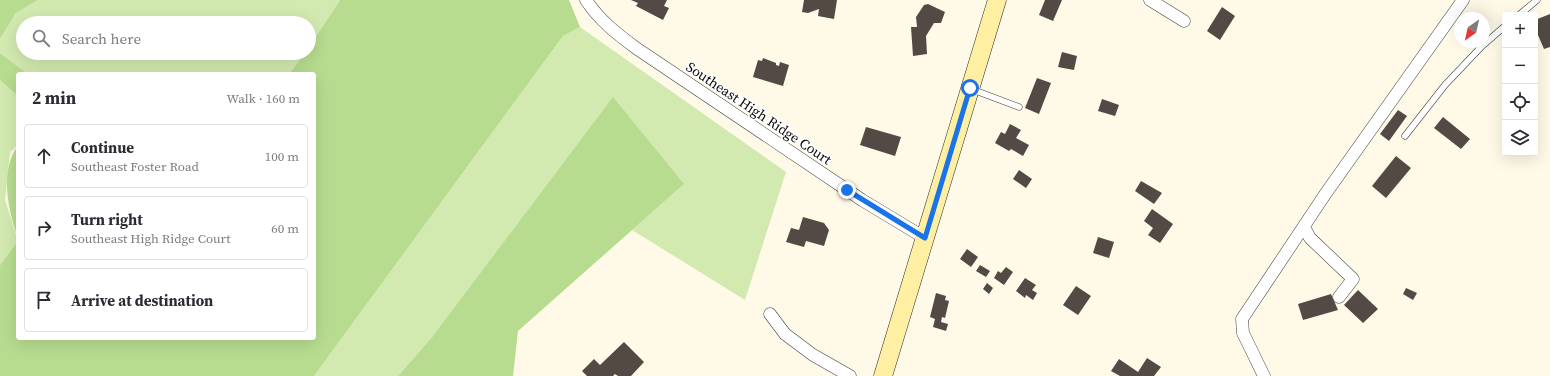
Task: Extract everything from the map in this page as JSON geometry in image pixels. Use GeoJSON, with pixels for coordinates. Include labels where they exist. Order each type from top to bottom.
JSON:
{"type":"FeatureCollection","features":[{"type":"Feature","properties":{"kind":"main road"},"geometry":{"type":"LineString","coordinates":[[883,376],[996,0]]}},
{"type":"Feature","properties":{"kind":"street","name":"Southeast High Ridge Court"},"geometry":{"type":"LineString","coordinates":[[586,0],[594,12],[614,31],[636,48],[862,200],[925,238]]}},
{"type":"Feature","properties":{"kind":"street"},"geometry":{"type":"LineString","coordinates":[[1150,0],[1184,21]]}},
{"type":"Feature","properties":{"kind":"street"},"geometry":{"type":"LineString","coordinates":[[1264,376],[1243,333],[1242,319],[1304,227],[1463,0]]}},
{"type":"Feature","properties":{"kind":"street"},"geometry":{"type":"LineString","coordinates":[[1304,227],[1310,238],[1353,279],[1339,297]]}},
{"type":"Feature","properties":{"kind":"street"},"geometry":{"type":"LineString","coordinates":[[770,314],[785,334],[813,355],[850,376]]}},
{"type":"Feature","properties":{"kind":"lane"},"geometry":{"type":"LineString","coordinates":[[1523,12],[1537,0]]}},
{"type":"Feature","properties":{"kind":"lane"},"geometry":{"type":"LineString","coordinates":[[1405,136],[1445,85],[1482,46],[1502,29]]}},
{"type":"Feature","properties":{"kind":"lane"},"geometry":{"type":"LineString","coordinates":[[970,88],[1019,107]]}},
{"type":"Feature","properties":{"kind":"green space"},"geometry":{"type":"Polygon","coordinates":[[[0,0],[38,0],[16,13],[0,39],[0,0]]]}},
{"type":"Feature","properties":{"kind":"green space"},"geometry":{"type":"Polygon","coordinates":[[[38,0],[340,0],[316,36],[316,16],[16,16],[16,60],[300,60],[291,72],[25,72],[0,53],[0,39],[16,13],[38,0]]]}},
{"type":"Feature","properties":{"kind":"green space"},"geometry":{"type":"Polygon","coordinates":[[[340,0],[569,0],[580,27],[563,36],[314,376],[0,376],[0,265],[16,244],[16,340],[316,340],[316,72],[291,72],[300,60],[316,60],[316,36],[340,0]]]}},
{"type":"Feature","properties":{"kind":"green space"},"geometry":{"type":"Polygon","coordinates":[[[580,27],[786,172],[745,300],[632,230],[684,184],[433,336],[398,376],[314,376],[563,36],[580,27]]]}},
{"type":"Feature","properties":{"kind":"green space"},"geometry":{"type":"Polygon","coordinates":[[[0,53],[25,72],[16,72],[16,94],[0,80],[0,53]]]}},
{"type":"Feature","properties":{"kind":"green space"},"geometry":{"type":"Polygon","coordinates":[[[0,80],[16,94],[16,147],[10,152],[5,200],[16,235],[16,244],[0,265],[0,80]]]}},
{"type":"Feature","properties":{"kind":"green space"},"geometry":{"type":"Polygon","coordinates":[[[613,97],[684,184],[518,331],[513,376],[398,376],[433,336],[613,97]]]}},
{"type":"Feature","properties":{"kind":"green space"},"geometry":{"type":"Polygon","coordinates":[[[16,148],[16,232],[8,202],[7,190],[7,178],[12,155],[16,148]]]}},
{"type":"Feature","properties":{"kind":"building"},"geometry":{"type":"Polygon","coordinates":[[[631,0],[667,0],[664,6],[669,8],[663,20],[636,6],[638,3],[631,0]]]}},
{"type":"Feature","properties":{"kind":"building"},"geometry":{"type":"Polygon","coordinates":[[[804,0],[837,0],[834,19],[818,16],[819,9],[808,13],[802,12],[804,0]]]}},
{"type":"Feature","properties":{"kind":"building"},"geometry":{"type":"Polygon","coordinates":[[[1045,0],[1062,0],[1053,21],[1039,15],[1045,0]]]}},
{"type":"Feature","properties":{"kind":"building"},"geometry":{"type":"Polygon","coordinates":[[[928,4],[945,12],[941,23],[934,23],[926,36],[927,54],[913,56],[911,27],[917,27],[916,17],[924,5],[928,4]]]}},
{"type":"Feature","properties":{"kind":"building"},"geometry":{"type":"Polygon","coordinates":[[[1222,7],[1235,16],[1220,40],[1207,31],[1222,7]]]}},
{"type":"Feature","properties":{"kind":"building"},"geometry":{"type":"Polygon","coordinates":[[[1550,14],[1550,47],[1544,49],[1538,35],[1538,19],[1550,14]]]}},
{"type":"Feature","properties":{"kind":"building"},"geometry":{"type":"Polygon","coordinates":[[[1062,52],[1077,56],[1074,70],[1058,67],[1062,52]]]}},
{"type":"Feature","properties":{"kind":"building"},"geometry":{"type":"Polygon","coordinates":[[[763,58],[776,63],[776,65],[779,66],[780,62],[789,65],[783,86],[753,77],[758,60],[762,61],[763,58]]]}},
{"type":"Feature","properties":{"kind":"building"},"geometry":{"type":"Polygon","coordinates":[[[1037,78],[1051,83],[1039,114],[1025,108],[1037,78]]]}},
{"type":"Feature","properties":{"kind":"building"},"geometry":{"type":"Polygon","coordinates":[[[1102,99],[1119,105],[1115,116],[1098,111],[1102,99]]]}},
{"type":"Feature","properties":{"kind":"building"},"geometry":{"type":"Polygon","coordinates":[[[1398,110],[1407,116],[1389,141],[1380,134],[1398,110]]]}},
{"type":"Feature","properties":{"kind":"building"},"geometry":{"type":"Polygon","coordinates":[[[1443,117],[1470,139],[1461,149],[1434,128],[1443,117]]]}},
{"type":"Feature","properties":{"kind":"building"},"geometry":{"type":"Polygon","coordinates":[[[1010,124],[1021,130],[1016,138],[1029,145],[1023,156],[1011,149],[1009,151],[995,143],[1001,132],[1005,134],[1010,124]]]}},
{"type":"Feature","properties":{"kind":"building"},"geometry":{"type":"Polygon","coordinates":[[[866,127],[901,137],[895,156],[860,145],[866,127]]]}},
{"type":"Feature","properties":{"kind":"building"},"geometry":{"type":"Polygon","coordinates":[[[1396,156],[1411,168],[1386,198],[1372,186],[1396,156]]]}},
{"type":"Feature","properties":{"kind":"building"},"geometry":{"type":"Polygon","coordinates":[[[1019,170],[1032,179],[1026,188],[1013,179],[1019,170]]]}},
{"type":"Feature","properties":{"kind":"building"},"geometry":{"type":"Polygon","coordinates":[[[1141,181],[1162,193],[1154,204],[1135,191],[1141,181]]]}},
{"type":"Feature","properties":{"kind":"building"},"geometry":{"type":"Polygon","coordinates":[[[1152,209],[1173,224],[1160,243],[1148,235],[1153,228],[1144,221],[1152,209]]]}},
{"type":"Feature","properties":{"kind":"building"},"geometry":{"type":"Polygon","coordinates":[[[803,217],[824,223],[829,230],[824,246],[806,241],[804,247],[786,242],[791,228],[799,230],[803,217]]]}},
{"type":"Feature","properties":{"kind":"building"},"geometry":{"type":"Polygon","coordinates":[[[1098,237],[1114,242],[1109,258],[1093,253],[1098,237]]]}},
{"type":"Feature","properties":{"kind":"building"},"geometry":{"type":"Polygon","coordinates":[[[967,249],[978,257],[971,267],[960,259],[967,249]]]}},
{"type":"Feature","properties":{"kind":"building"},"geometry":{"type":"Polygon","coordinates":[[[980,265],[990,271],[986,277],[976,271],[980,265]]]}},
{"type":"Feature","properties":{"kind":"building"},"geometry":{"type":"Polygon","coordinates":[[[1006,267],[1013,272],[1004,285],[994,278],[998,271],[1001,273],[1006,267]]]}},
{"type":"Feature","properties":{"kind":"building"},"geometry":{"type":"Polygon","coordinates":[[[1025,278],[1036,285],[1032,290],[1037,293],[1033,300],[1026,295],[1025,298],[1016,291],[1025,278]]]}},
{"type":"Feature","properties":{"kind":"building"},"geometry":{"type":"Polygon","coordinates":[[[987,283],[993,288],[989,294],[983,289],[987,283]]]}},
{"type":"Feature","properties":{"kind":"building"},"geometry":{"type":"Polygon","coordinates":[[[1076,286],[1091,296],[1078,315],[1063,305],[1076,286]]]}},
{"type":"Feature","properties":{"kind":"building"},"geometry":{"type":"Polygon","coordinates":[[[1406,288],[1417,293],[1413,300],[1403,294],[1406,288]]]}},
{"type":"Feature","properties":{"kind":"building"},"geometry":{"type":"Polygon","coordinates":[[[1358,290],[1378,309],[1363,323],[1344,305],[1358,290]]]}},
{"type":"Feature","properties":{"kind":"building"},"geometry":{"type":"Polygon","coordinates":[[[936,293],[946,296],[945,300],[949,301],[945,318],[942,317],[941,322],[948,324],[946,331],[933,327],[935,319],[930,317],[936,293]]]}},
{"type":"Feature","properties":{"kind":"building"},"geometry":{"type":"Polygon","coordinates":[[[1331,294],[1338,310],[1303,320],[1298,304],[1331,294]]]}},
{"type":"Feature","properties":{"kind":"building"},"geometry":{"type":"Polygon","coordinates":[[[624,342],[644,362],[631,376],[618,376],[615,374],[613,376],[587,376],[582,371],[594,359],[600,365],[624,342]]]}},
{"type":"Feature","properties":{"kind":"building"},"geometry":{"type":"Polygon","coordinates":[[[1147,358],[1161,367],[1154,376],[1120,376],[1111,371],[1119,359],[1138,372],[1147,358]]]}},
{"type":"Feature","properties":{"kind":"route"},"geometry":{"type":"LineString","coordinates":[[847,190],[925,238],[970,88]]}}]}
